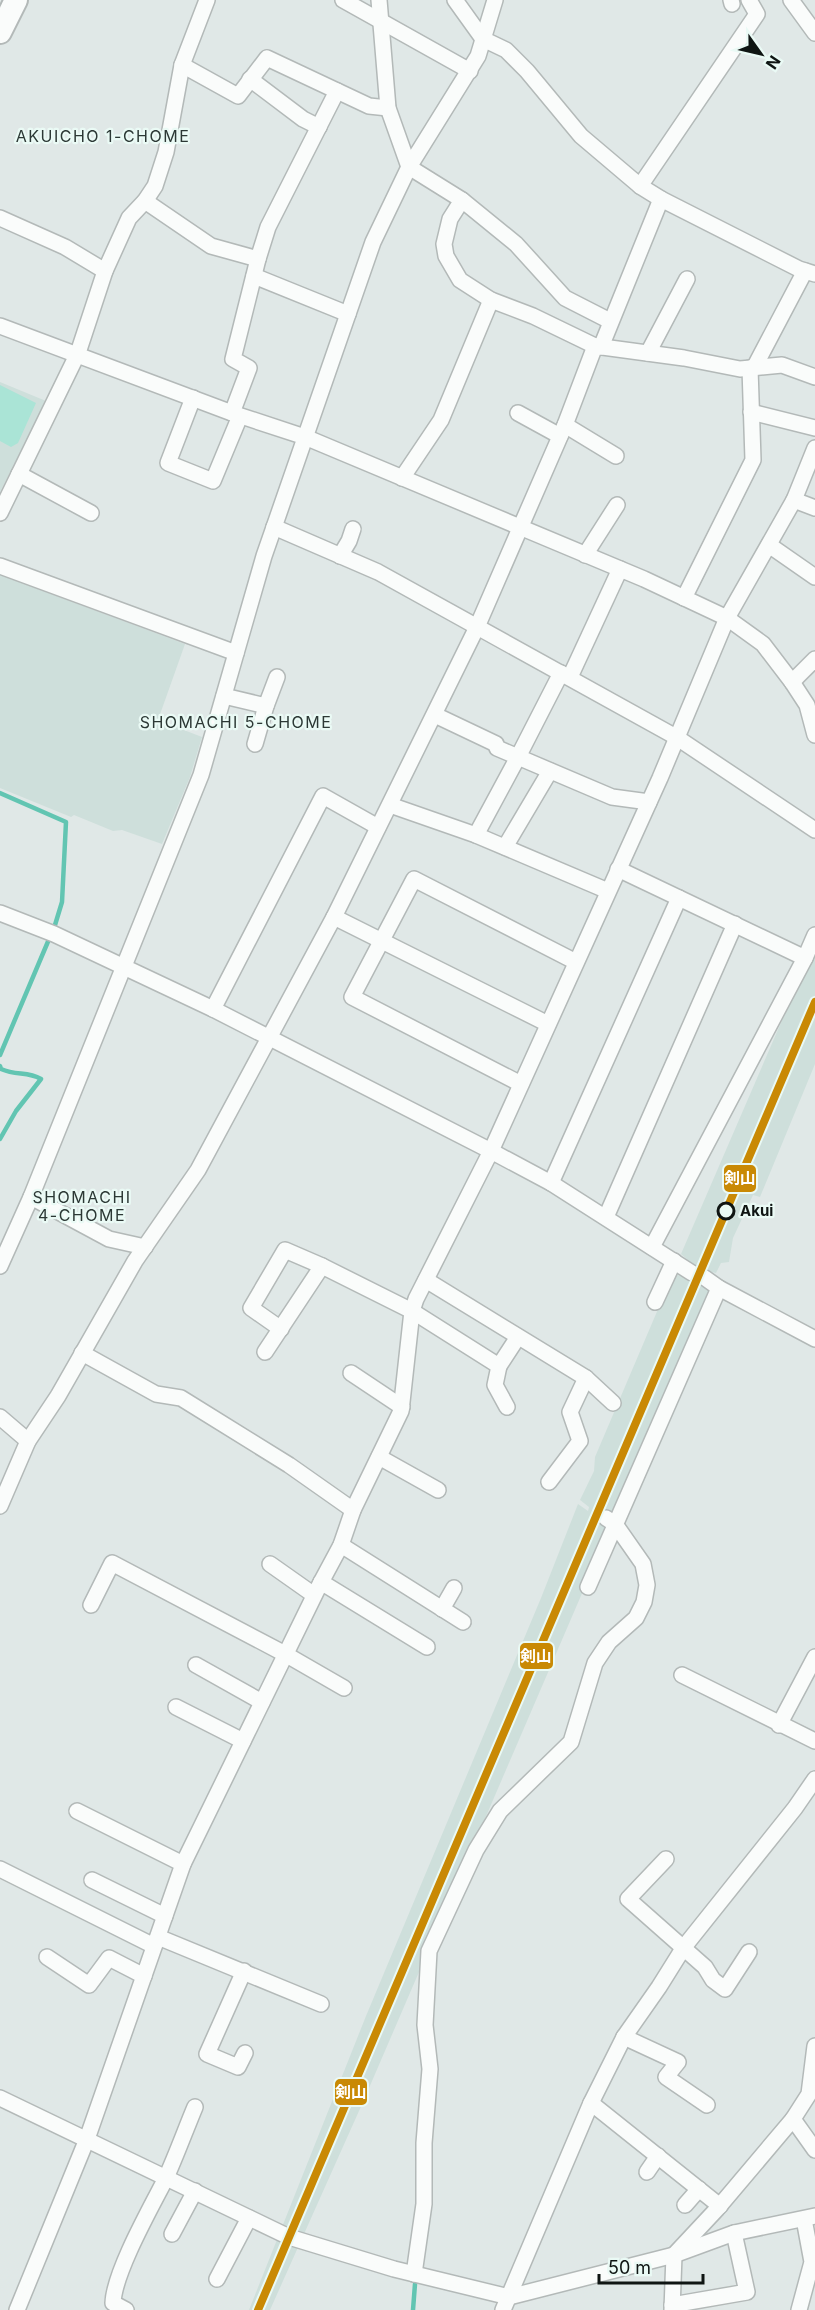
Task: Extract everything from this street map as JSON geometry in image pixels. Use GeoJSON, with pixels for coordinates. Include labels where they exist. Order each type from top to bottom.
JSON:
{"type":"FeatureCollection","features":[{"type":"Feature","properties":{"kind":"highway"},"geometry":{"type":"LineString","coordinates":[[0,32],[16,0]]}},
{"type":"Feature","properties":{"kind":"street"},"geometry":{"type":"LineString","coordinates":[[0,513],[78,353],[105,271],[129,218],[155,186],[166,152],[182,65],[207,0]]}},
{"type":"Feature","properties":{"kind":"street"},"geometry":{"type":"LineString","coordinates":[[343,0],[470,71]]}},
{"type":"Feature","properties":{"kind":"street"},"geometry":{"type":"LineString","coordinates":[[379,0],[388,108],[409,167],[462,200],[516,244],[565,298],[610,321]]}},
{"type":"Feature","properties":{"kind":"street"},"geometry":{"type":"LineString","coordinates":[[455,0],[483,39],[506,50],[581,136],[640,186],[661,199],[810,272],[753,367],[751,412],[753,460],[684,598]]}},
{"type":"Feature","properties":{"kind":"street"},"geometry":{"type":"LineString","coordinates":[[1,1262],[31,1197],[201,775],[274,527],[373,242],[409,167],[478,56],[495,0]]}},
{"type":"Feature","properties":{"kind":"street"},"geometry":{"type":"LineString","coordinates":[[640,186],[757,14],[749,0]]}},
{"type":"Feature","properties":{"kind":"street"},"geometry":{"type":"LineString","coordinates":[[791,0],[815,33]]}},
{"type":"Feature","properties":{"kind":"street"},"geometry":{"type":"LineString","coordinates":[[182,65],[238,96],[267,58],[369,106],[388,108]]}},
{"type":"Feature","properties":{"kind":"street"},"geometry":{"type":"LineString","coordinates":[[250,79],[303,119],[319,128]]}},
{"type":"Feature","properties":{"kind":"street"},"geometry":{"type":"LineString","coordinates":[[193,398],[168,463],[213,481],[249,368],[233,359],[268,227],[337,91]]}},
{"type":"Feature","properties":{"kind":"street"},"geometry":{"type":"LineString","coordinates":[[0,1506],[28,1442],[145,1247],[198,1170],[334,917],[477,627],[661,199]]}},
{"type":"Feature","properties":{"kind":"street"},"geometry":{"type":"LineString","coordinates":[[462,200],[450,219],[444,244],[446,256],[460,280],[491,300],[598,346],[740,369],[782,365],[815,377]]}},
{"type":"Feature","properties":{"kind":"street"},"geometry":{"type":"LineString","coordinates":[[145,201],[211,246],[258,259]]}},
{"type":"Feature","properties":{"kind":"street"},"geometry":{"type":"LineString","coordinates":[[0,218],[64,247],[105,271]]}},
{"type":"Feature","properties":{"kind":"street"},"geometry":{"type":"LineString","coordinates":[[254,276],[348,314]]}},
{"type":"Feature","properties":{"kind":"street"},"geometry":{"type":"LineString","coordinates":[[648,353],[687,279]]}},
{"type":"Feature","properties":{"kind":"street"},"geometry":{"type":"LineString","coordinates":[[402,478],[441,420],[491,300]]}},
{"type":"Feature","properties":{"kind":"street"},"geometry":{"type":"LineString","coordinates":[[0,326],[78,353],[236,414],[305,437],[620,569],[727,618],[763,644],[792,682],[811,702],[815,735]]}},
{"type":"Feature","properties":{"kind":"street"},"geometry":{"type":"LineString","coordinates":[[518,412],[616,456]]}},
{"type":"Feature","properties":{"kind":"street"},"geometry":{"type":"LineString","coordinates":[[751,412],[815,428]]}},
{"type":"Feature","properties":{"kind":"street"},"geometry":{"type":"LineString","coordinates":[[17,2310],[87,2139],[183,1864],[285,1654],[341,1545],[353,1510],[402,1407],[412,1311],[491,1151],[649,802],[727,618],[794,500],[815,448]]}},
{"type":"Feature","properties":{"kind":"street"},"geometry":{"type":"LineString","coordinates":[[19,474],[91,513]]}},
{"type":"Feature","properties":{"kind":"street"},"geometry":{"type":"LineString","coordinates":[[794,500],[815,508]]}},
{"type":"Feature","properties":{"kind":"street"},"geometry":{"type":"LineString","coordinates":[[585,555],[617,505]]}},
{"type":"Feature","properties":{"kind":"street"},"geometry":{"type":"LineString","coordinates":[[274,527],[378,572],[676,737],[815,830]]}},
{"type":"Feature","properties":{"kind":"street"},"geometry":{"type":"LineString","coordinates":[[340,556],[353,529]]}},
{"type":"Feature","properties":{"kind":"street"},"geometry":{"type":"LineString","coordinates":[[769,545],[815,577]]}},
{"type":"Feature","properties":{"kind":"street"},"geometry":{"type":"LineString","coordinates":[[0,566],[236,653]]}},
{"type":"Feature","properties":{"kind":"street"},"geometry":{"type":"LineString","coordinates":[[476,835],[565,675],[620,569]]}},
{"type":"Feature","properties":{"kind":"street"},"geometry":{"type":"LineString","coordinates":[[792,682],[815,659]]}},
{"type":"Feature","properties":{"kind":"street"},"geometry":{"type":"LineString","coordinates":[[255,744],[277,677]]}},
{"type":"Feature","properties":{"kind":"street"},"geometry":{"type":"LineString","coordinates":[[224,696],[266,706]]}},
{"type":"Feature","properties":{"kind":"street"},"geometry":{"type":"LineString","coordinates":[[435,715],[496,744],[497,748],[550,771],[612,796],[649,802]]}},
{"type":"Feature","properties":{"kind":"street"},"geometry":{"type":"LineString","coordinates":[[505,847],[550,771]]}},
{"type":"Feature","properties":{"kind":"street"},"geometry":{"type":"LineString","coordinates":[[213,1009],[323,796],[378,827]]}},
{"type":"Feature","properties":{"kind":"street"},"geometry":{"type":"LineString","coordinates":[[390,805],[476,835],[608,891]]}},
{"type":"Feature","properties":{"kind":"street"},"geometry":{"type":"LineString","coordinates":[[618,869],[805,958]]}},
{"type":"Feature","properties":{"kind":"street"},"geometry":{"type":"LineString","coordinates":[[521,1084],[352,997],[414,879],[576,962]]}},
{"type":"Feature","properties":{"kind":"street"},"geometry":{"type":"LineString","coordinates":[[550,1183],[679,898]]}},
{"type":"Feature","properties":{"kind":"street"},"geometry":{"type":"LineString","coordinates":[[0,913],[51,933],[213,1009],[491,1151],[550,1183],[719,1288],[815,1339]]}},
{"type":"Feature","properties":{"kind":"street"},"geometry":{"type":"LineString","coordinates":[[334,917],[548,1024]]}},
{"type":"Feature","properties":{"kind":"street"},"geometry":{"type":"LineString","coordinates":[[606,1217],[735,924]]}},
{"type":"Feature","properties":{"kind":"street"},"geometry":{"type":"LineString","coordinates":[[652,1247],[815,935]]}},
{"type":"Feature","properties":{"kind":"street"},"geometry":{"type":"LineString","coordinates":[[31,1197],[109,1239],[145,1247]]}},
{"type":"Feature","properties":{"kind":"street"},"geometry":{"type":"LineString","coordinates":[[281,1329],[251,1308],[285,1250],[412,1311],[499,1366]]}},
{"type":"Feature","properties":{"kind":"street"},"geometry":{"type":"LineString","coordinates":[[655,1302],[674,1261]]}},
{"type":"Feature","properties":{"kind":"street"},"geometry":{"type":"LineString","coordinates":[[264,1352],[322,1266]]}},
{"type":"Feature","properties":{"kind":"street"},"geometry":{"type":"LineString","coordinates":[[426,1280],[586,1378],[613,1403]]}},
{"type":"Feature","properties":{"kind":"street"},"geometry":{"type":"LineString","coordinates":[[588,1587],[610,1521],[719,1288]]}},
{"type":"Feature","properties":{"kind":"street"},"geometry":{"type":"LineString","coordinates":[[507,1407],[495,1385],[499,1366],[518,1337]]}},
{"type":"Feature","properties":{"kind":"street"},"geometry":{"type":"LineString","coordinates":[[82,1353],[156,1394],[181,1398],[289,1465],[353,1510]]}},
{"type":"Feature","properties":{"kind":"street"},"geometry":{"type":"LineString","coordinates":[[351,1373],[402,1407]]}},
{"type":"Feature","properties":{"kind":"street"},"geometry":{"type":"LineString","coordinates":[[549,1482],[580,1442],[570,1413],[586,1378]]}},
{"type":"Feature","properties":{"kind":"street"},"geometry":{"type":"LineString","coordinates":[[0,1417],[28,1442]]}},
{"type":"Feature","properties":{"kind":"street"},"geometry":{"type":"LineString","coordinates":[[380,1457],[438,1490]]}},
{"type":"Feature","properties":{"kind":"street"},"geometry":{"type":"LineString","coordinates":[[414,2274],[424,2204],[424,2143],[430,2069],[425,2025],[429,1951],[476,1850],[500,1811],[571,1742],[595,1663],[609,1642],[636,1618],[644,1602],[647,1585],[643,1564],[610,1521]]}},
{"type":"Feature","properties":{"kind":"street"},"geometry":{"type":"LineString","coordinates":[[341,1545],[463,1622]]}},
{"type":"Feature","properties":{"kind":"street"},"geometry":{"type":"LineString","coordinates":[[91,1605],[112,1563],[285,1654],[344,1689]]}},
{"type":"Feature","properties":{"kind":"street"},"geometry":{"type":"LineString","coordinates":[[270,1564],[427,1647]]}},
{"type":"Feature","properties":{"kind":"street"},"geometry":{"type":"LineString","coordinates":[[442,1609],[454,1587]]}},
{"type":"Feature","properties":{"kind":"street"},"geometry":{"type":"LineString","coordinates":[[779,1725],[815,1657]]}},
{"type":"Feature","properties":{"kind":"street"},"geometry":{"type":"LineString","coordinates":[[196,1665],[262,1702]]}},
{"type":"Feature","properties":{"kind":"street"},"geometry":{"type":"LineString","coordinates":[[682,1675],[815,1741]]}},
{"type":"Feature","properties":{"kind":"street"},"geometry":{"type":"LineString","coordinates":[[176,1707],[243,1741]]}},
{"type":"Feature","properties":{"kind":"street"},"geometry":{"type":"LineString","coordinates":[[506,2303],[591,2103],[624,2037],[684,1947],[795,1808],[815,1779]]}},
{"type":"Feature","properties":{"kind":"street"},"geometry":{"type":"LineString","coordinates":[[77,1811],[183,1864]]}},
{"type":"Feature","properties":{"kind":"street"},"geometry":{"type":"LineString","coordinates":[[666,1859],[628,1899],[684,1947],[705,1967],[713,1980],[725,1989],[749,1952]]}},
{"type":"Feature","properties":{"kind":"street"},"geometry":{"type":"LineString","coordinates":[[0,1869],[156,1941],[244,1971],[321,2004]]}},
{"type":"Feature","properties":{"kind":"street"},"geometry":{"type":"LineString","coordinates":[[92,1880],[165,1916]]}},
{"type":"Feature","properties":{"kind":"street"},"geometry":{"type":"LineString","coordinates":[[47,1957],[89,1985],[109,1958],[144,1976]]}},
{"type":"Feature","properties":{"kind":"street"},"geometry":{"type":"LineString","coordinates":[[244,1971],[207,2054],[238,2067],[245,2053]]}},
{"type":"Feature","properties":{"kind":"street"},"geometry":{"type":"LineString","coordinates":[[624,2037],[678,2062],[666,2077],[707,2106]]}},
{"type":"Feature","properties":{"kind":"street"},"geometry":{"type":"LineString","coordinates":[[734,2233],[747,2292],[672,2308],[674,2255],[720,2206],[793,2119],[809,2094],[815,2046]]}},
{"type":"Feature","properties":{"kind":"street"},"geometry":{"type":"LineString","coordinates":[[0,2098],[301,2242],[506,2303],[674,2255],[734,2233],[810,2217],[812,2262],[799,2310]]}},
{"type":"Feature","properties":{"kind":"street"},"geometry":{"type":"LineString","coordinates":[[591,2103],[720,2206]]}},
{"type":"Feature","properties":{"kind":"street"},"geometry":{"type":"LineString","coordinates":[[126,2310],[113,2303],[113,2294],[195,2107]]}},
{"type":"Feature","properties":{"kind":"street"},"geometry":{"type":"LineString","coordinates":[[793,2119],[815,2150]]}},
{"type":"Feature","properties":{"kind":"street"},"geometry":{"type":"LineString","coordinates":[[647,2172],[658,2156]]}},
{"type":"Feature","properties":{"kind":"street"},"geometry":{"type":"LineString","coordinates":[[685,2205],[699,2189]]}},
{"type":"Feature","properties":{"kind":"street"},"geometry":{"type":"LineString","coordinates":[[172,2234],[195,2191]]}},
{"type":"Feature","properties":{"kind":"street"},"geometry":{"type":"LineString","coordinates":[[217,2279],[249,2218]]}},
{"type":"Feature","properties":{"kind":"shaded area"},"geometry":{"type":"Polygon","coordinates":[[[0,382],[46,401],[0,492],[0,382]]]}},
{"type":"Feature","properties":{"kind":"shaded area"},"geometry":{"type":"Polygon","coordinates":[[[0,575],[185,644],[158,720],[202,737],[190,777],[162,844],[122,830],[113,831],[74,815],[71,817],[0,788],[0,575]]]}},
{"type":"Feature","properties":{"kind":"shaded area"},"geometry":{"type":"Polygon","coordinates":[[[815,944],[815,1064],[760,1197],[753,1195],[733,1238],[729,1262],[721,1263],[716,1273],[708,1271],[702,1285],[713,1294],[363,2102],[270,2310],[249,2310],[366,2016],[578,1504],[588,1511],[589,1507],[580,1500],[594,1471],[595,1457],[673,1274],[689,1278],[695,1266],[681,1254],[815,944]]]}},
{"type":"Feature","properties":{"kind":"green space"},"geometry":{"type":"Polygon","coordinates":[[[0,385],[36,403],[18,443],[11,447],[0,441],[0,385]]]}},
{"type":"Feature","properties":{"kind":"waterway"},"geometry":{"type":"LineString","coordinates":[[0,793],[66,822],[62,902],[55,925],[0,1055]]}},
{"type":"Feature","properties":{"kind":"waterway"},"geometry":{"type":"LineString","coordinates":[[0,1066],[1,1069],[7,1071],[41,1079],[16,1111],[0,1139]]}},
{"type":"Feature","properties":{"kind":"waterway"},"geometry":{"type":"LineString","coordinates":[[413,2310],[415,2284]]}},
{"type":"Feature","properties":{"kind":"transit line","name":"剣山"},"geometry":{"type":"LineString","coordinates":[[258,2310],[815,1002]]}},
{"type":"Feature","properties":{"kind":"place","name":"Akui"},"geometry":{"type":"Point","coordinates":[726,1211]}},
{"type":"Feature","properties":{"kind":"district","name":"AKUICHO 1-CHOME"},"geometry":{"type":"Point","coordinates":[103,136]}},
{"type":"Feature","properties":{"kind":"district","name":"SHOMACHI 5-CHOME"},"geometry":{"type":"Point","coordinates":[236,722]}},
{"type":"Feature","properties":{"kind":"district","name":"SHOMACHI 4-CHOME"},"geometry":{"type":"Point","coordinates":[82,1206]}}]}
